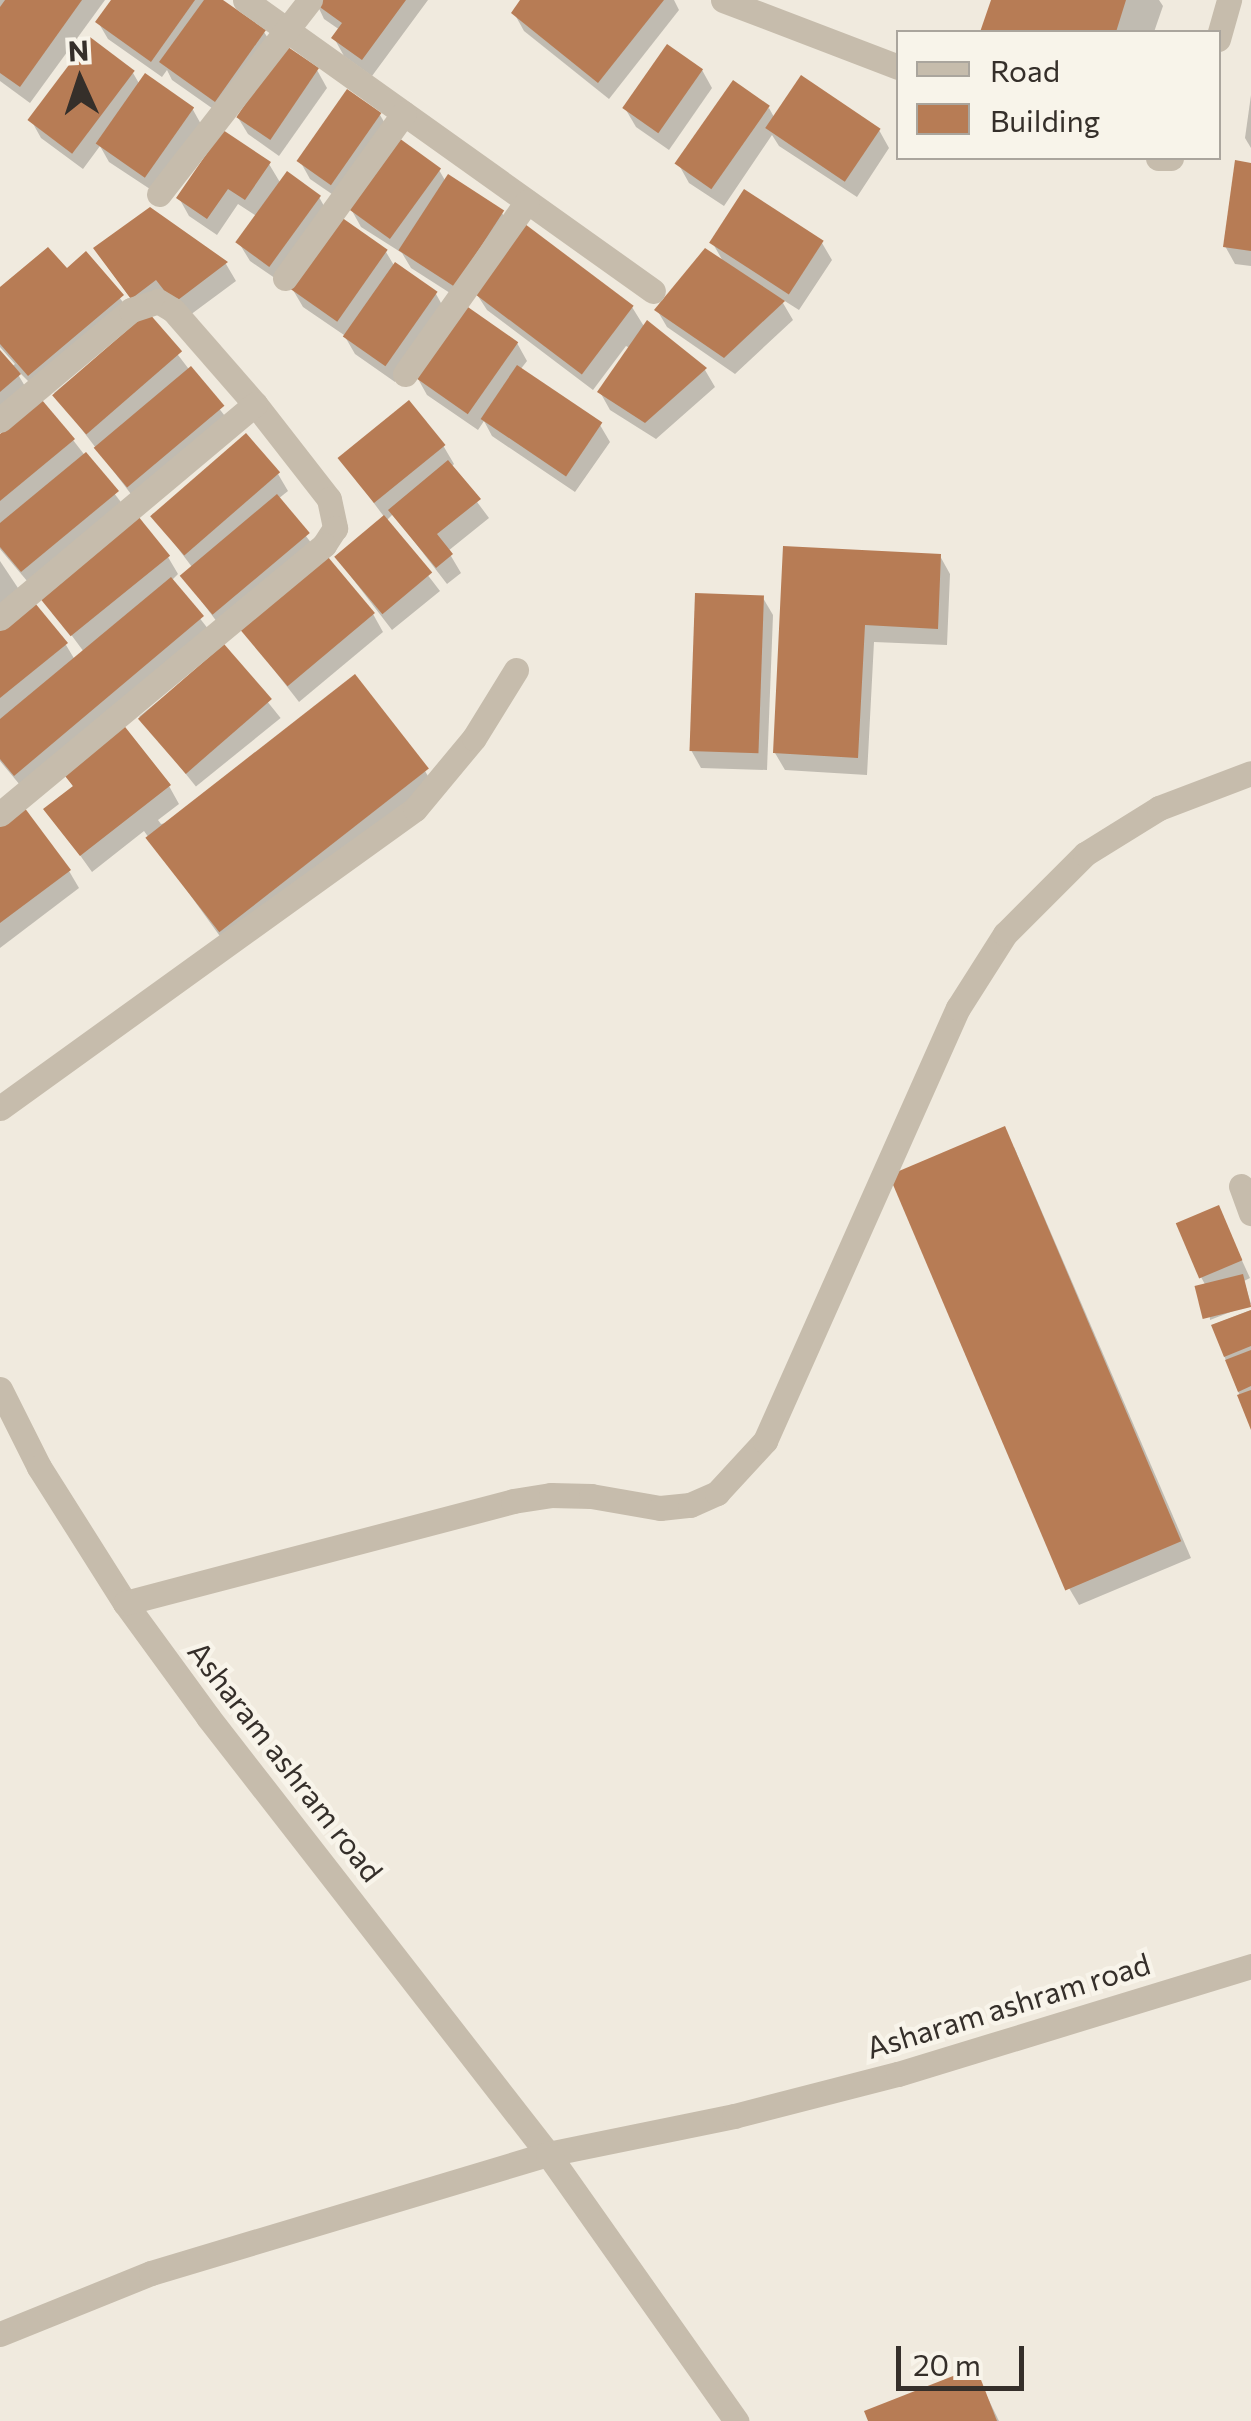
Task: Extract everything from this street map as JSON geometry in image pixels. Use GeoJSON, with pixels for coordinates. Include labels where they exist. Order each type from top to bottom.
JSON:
{"type":"FeatureCollection","features":[{"type":"Feature","properties":{"kind":"street"},"geometry":{"type":"LineString","coordinates":[[246,0],[653,291]]}},
{"type":"Feature","properties":{"kind":"street"},"geometry":{"type":"LineString","coordinates":[[159,194],[310,0]]}},
{"type":"Feature","properties":{"kind":"street"},"geometry":{"type":"LineString","coordinates":[[723,0],[896,65]]}},
{"type":"Feature","properties":{"kind":"street"},"geometry":{"type":"LineString","coordinates":[[1221,30],[1229,0]]}},
{"type":"Feature","properties":{"kind":"street"},"geometry":{"type":"LineString","coordinates":[[284,278],[404,113]]}},
{"type":"Feature","properties":{"kind":"street"},"geometry":{"type":"LineString","coordinates":[[406,374],[527,202]]}},
{"type":"Feature","properties":{"kind":"street"},"geometry":{"type":"LineString","coordinates":[[0,420],[130,310],[158,301],[173,310],[255,404],[329,499],[335,528],[324,545],[0,814]]}},
{"type":"Feature","properties":{"kind":"street"},"geometry":{"type":"LineString","coordinates":[[0,618],[255,404]]}},
{"type":"Feature","properties":{"kind":"street"},"geometry":{"type":"LineString","coordinates":[[0,1108],[415,809],[474,738],[516,670]]}},
{"type":"Feature","properties":{"kind":"street"},"geometry":{"type":"LineString","coordinates":[[125,1603],[513,1501],[551,1495],[591,1496],[660,1508],[690,1506],[717,1494],[765,1441],[958,1008],[1005,934],[1084,854],[1159,808],[1251,772]]}},
{"type":"Feature","properties":{"kind":"street"},"geometry":{"type":"LineString","coordinates":[[1241,1186],[1251,1213]]}},
{"type":"Feature","properties":{"kind":"street","name":"Asharam ashram road"},"geometry":{"type":"LineString","coordinates":[[0,1389],[39,1467],[125,1603],[208,1717],[548,2154],[736,2421]]}},
{"type":"Feature","properties":{"kind":"street","name":"Asharam ashram road"},"geometry":{"type":"LineString","coordinates":[[548,2154],[734,2116],[898,2074],[1251,1966]]}},
{"type":"Feature","properties":{"kind":"street"},"geometry":{"type":"LineString","coordinates":[[0,2334],[152,2273],[548,2154]]}},
{"type":"Feature","properties":{"kind":"building"},"geometry":{"type":"Polygon","coordinates":[[[5,0],[82,0],[20,87],[0,73],[0,7],[5,0]]]}},
{"type":"Feature","properties":{"kind":"building"},"geometry":{"type":"Polygon","coordinates":[[[111,0],[195,0],[151,62],[95,22],[111,0]]]}},
{"type":"Feature","properties":{"kind":"building"},"geometry":{"type":"Polygon","coordinates":[[[204,0],[223,0],[266,30],[215,102],[159,62],[204,0]]]}},
{"type":"Feature","properties":{"kind":"building"},"geometry":{"type":"Polygon","coordinates":[[[310,0],[406,0],[362,60],[331,38],[342,23],[310,0]]]}},
{"type":"Feature","properties":{"kind":"building"},"geometry":{"type":"Polygon","coordinates":[[[520,0],[664,0],[598,83],[511,13],[520,0]]]}},
{"type":"Feature","properties":{"kind":"building"},"geometry":{"type":"Polygon","coordinates":[[[991,0],[1126,0],[1117,30],[981,30],[991,0]]]}},
{"type":"Feature","properties":{"kind":"building"},"geometry":{"type":"Polygon","coordinates":[[[90,37],[135,71],[72,154],[27,120],[90,37]]]}},
{"type":"Feature","properties":{"kind":"building"},"geometry":{"type":"Polygon","coordinates":[[[667,44],[703,69],[658,133],[622,108],[667,44]]]}},
{"type":"Feature","properties":{"kind":"building"},"geometry":{"type":"Polygon","coordinates":[[[285,45],[319,68],[270,140],[236,117],[285,45]]]}},
{"type":"Feature","properties":{"kind":"building"},"geometry":{"type":"Polygon","coordinates":[[[145,73],[194,107],[145,178],[96,143],[145,73]]]}},
{"type":"Feature","properties":{"kind":"building"},"geometry":{"type":"Polygon","coordinates":[[[801,75],[881,129],[845,182],[765,128],[801,75]]]}},
{"type":"Feature","properties":{"kind":"building"},"geometry":{"type":"Polygon","coordinates":[[[733,80],[770,106],[711,189],[674,164],[733,80]]]}},
{"type":"Feature","properties":{"kind":"building"},"geometry":{"type":"Polygon","coordinates":[[[347,89],[381,113],[331,185],[297,161],[347,89]]]}},
{"type":"Feature","properties":{"kind":"building"},"geometry":{"type":"Polygon","coordinates":[[[223,130],[271,162],[245,200],[228,189],[207,219],[176,198],[223,130]]]}},
{"type":"Feature","properties":{"kind":"building"},"geometry":{"type":"Polygon","coordinates":[[[399,138],[441,169],[390,239],[348,208],[399,138]]]}},
{"type":"Feature","properties":{"kind":"building"},"geometry":{"type":"Polygon","coordinates":[[[1235,160],[1251,163],[1251,251],[1223,247],[1235,160]]]}},
{"type":"Feature","properties":{"kind":"building"},"geometry":{"type":"Polygon","coordinates":[[[287,171],[321,196],[269,267],[235,242],[287,171]]]}},
{"type":"Feature","properties":{"kind":"building"},"geometry":{"type":"Polygon","coordinates":[[[448,174],[504,210],[455,287],[398,250],[448,174]]]}},
{"type":"Feature","properties":{"kind":"building"},"geometry":{"type":"Polygon","coordinates":[[[744,189],[824,241],[789,294],[709,243],[744,189]]]}},
{"type":"Feature","properties":{"kind":"building"},"geometry":{"type":"Polygon","coordinates":[[[150,207],[228,262],[174,303],[156,280],[131,299],[93,248],[150,207]]]}},
{"type":"Feature","properties":{"kind":"building"},"geometry":{"type":"Polygon","coordinates":[[[341,217],[388,250],[337,322],[291,289],[341,217]]]}},
{"type":"Feature","properties":{"kind":"building"},"geometry":{"type":"Polygon","coordinates":[[[525,224],[634,306],[582,375],[473,293],[525,224]]]}},
{"type":"Feature","properties":{"kind":"building"},"geometry":{"type":"Polygon","coordinates":[[[48,247],[67,268],[86,251],[124,295],[28,376],[0,344],[0,287],[48,247]]]}},
{"type":"Feature","properties":{"kind":"building"},"geometry":{"type":"Polygon","coordinates":[[[705,248],[785,301],[724,358],[654,310],[705,248]]]}},
{"type":"Feature","properties":{"kind":"building"},"geometry":{"type":"Polygon","coordinates":[[[395,262],[438,292],[385,366],[343,337],[395,262]]]}},
{"type":"Feature","properties":{"kind":"building"},"geometry":{"type":"Polygon","coordinates":[[[465,305],[518,342],[468,414],[415,377],[465,305]]]}},
{"type":"Feature","properties":{"kind":"building"},"geometry":{"type":"Polygon","coordinates":[[[148,312],[182,351],[86,435],[52,395],[148,312]]]}},
{"type":"Feature","properties":{"kind":"building"},"geometry":{"type":"Polygon","coordinates":[[[647,320],[707,368],[645,423],[597,392],[647,320]]]}},
{"type":"Feature","properties":{"kind":"building"},"geometry":{"type":"Polygon","coordinates":[[[0,350],[21,374],[0,392],[0,350]]]}},
{"type":"Feature","properties":{"kind":"building"},"geometry":{"type":"Polygon","coordinates":[[[517,365],[602,423],[566,476],[481,419],[517,365]]]}},
{"type":"Feature","properties":{"kind":"building"},"geometry":{"type":"Polygon","coordinates":[[[191,366],[224,406],[127,487],[94,448],[191,366]]]}},
{"type":"Feature","properties":{"kind":"building"},"geometry":{"type":"Polygon","coordinates":[[[42,400],[75,439],[0,501],[0,434],[42,400]]]}},
{"type":"Feature","properties":{"kind":"building"},"geometry":{"type":"Polygon","coordinates":[[[409,400],[446,445],[374,503],[338,458],[409,400]]]}},
{"type":"Feature","properties":{"kind":"building"},"geometry":{"type":"Polygon","coordinates":[[[246,433],[280,472],[184,556],[150,516],[246,433]]]}},
{"type":"Feature","properties":{"kind":"building"},"geometry":{"type":"Polygon","coordinates":[[[86,452],[119,491],[21,572],[0,547],[0,523],[86,452]]]}},
{"type":"Feature","properties":{"kind":"building"},"geometry":{"type":"Polygon","coordinates":[[[448,460],[481,499],[437,534],[453,554],[436,568],[388,510],[448,460]]]}},
{"type":"Feature","properties":{"kind":"building"},"geometry":{"type":"Polygon","coordinates":[[[277,494],[310,533],[212,615],[180,576],[277,494]]]}},
{"type":"Feature","properties":{"kind":"building"},"geometry":{"type":"Polygon","coordinates":[[[384,515],[432,572],[382,614],[334,557],[384,515]]]}},
{"type":"Feature","properties":{"kind":"building"},"geometry":{"type":"Polygon","coordinates":[[[138,516],[170,556],[71,636],[39,597],[138,516]]]}},
{"type":"Feature","properties":{"kind":"building"},"geometry":{"type":"Polygon","coordinates":[[[783,546],[941,554],[938,629],[865,625],[858,758],[773,753],[783,546]]]}},
{"type":"Feature","properties":{"kind":"building"},"geometry":{"type":"Polygon","coordinates":[[[328,557],[375,613],[288,686],[241,630],[328,557]]]}},
{"type":"Feature","properties":{"kind":"building"},"geometry":{"type":"Polygon","coordinates":[[[171,577],[204,616],[14,776],[0,759],[0,719],[171,577]]]}},
{"type":"Feature","properties":{"kind":"building"},"geometry":{"type":"Polygon","coordinates":[[[695,593],[764,595],[758,753],[689,751],[695,593]]]}},
{"type":"Feature","properties":{"kind":"building"},"geometry":{"type":"Polygon","coordinates":[[[35,603],[68,643],[0,698],[0,631],[35,603]]]}},
{"type":"Feature","properties":{"kind":"building"},"geometry":{"type":"Polygon","coordinates":[[[224,644],[272,699],[186,774],[138,719],[224,644]]]}},
{"type":"Feature","properties":{"kind":"building"},"geometry":{"type":"Polygon","coordinates":[[[355,674],[429,769],[219,932],[145,838],[355,674]]]}},
{"type":"Feature","properties":{"kind":"building"},"geometry":{"type":"Polygon","coordinates":[[[122,723],[171,785],[80,856],[43,809],[73,786],[61,771],[122,723]]]}},
{"type":"Feature","properties":{"kind":"building"},"geometry":{"type":"Polygon","coordinates":[[[24,807],[71,870],[0,923],[0,824],[24,807]]]}},
{"type":"Feature","properties":{"kind":"building"},"geometry":{"type":"Polygon","coordinates":[[[1005,1126],[1181,1541],[1065,1590],[889,1175],[1005,1126]]]}},
{"type":"Feature","properties":{"kind":"building"},"geometry":{"type":"Polygon","coordinates":[[[1219,1205],[1242,1260],[1199,1279],[1176,1223],[1219,1205]]]}},
{"type":"Feature","properties":{"kind":"building"},"geometry":{"type":"Polygon","coordinates":[[[1243,1274],[1251,1307],[1203,1319],[1194,1286],[1243,1274]]]}},
{"type":"Feature","properties":{"kind":"building"},"geometry":{"type":"Polygon","coordinates":[[[1251,1310],[1251,1346],[1224,1357],[1211,1325],[1251,1310]]]}},
{"type":"Feature","properties":{"kind":"building"},"geometry":{"type":"Polygon","coordinates":[[[1251,1350],[1251,1386],[1238,1392],[1225,1360],[1251,1350]]]}},
{"type":"Feature","properties":{"kind":"building"},"geometry":{"type":"Polygon","coordinates":[[[1251,1390],[1251,1430],[1237,1395],[1251,1390]]]}},
{"type":"Feature","properties":{"kind":"building"},"geometry":{"type":"Polygon","coordinates":[[[976,2367],[997,2421],[868,2421],[864,2411],[976,2367]]]}}]}
